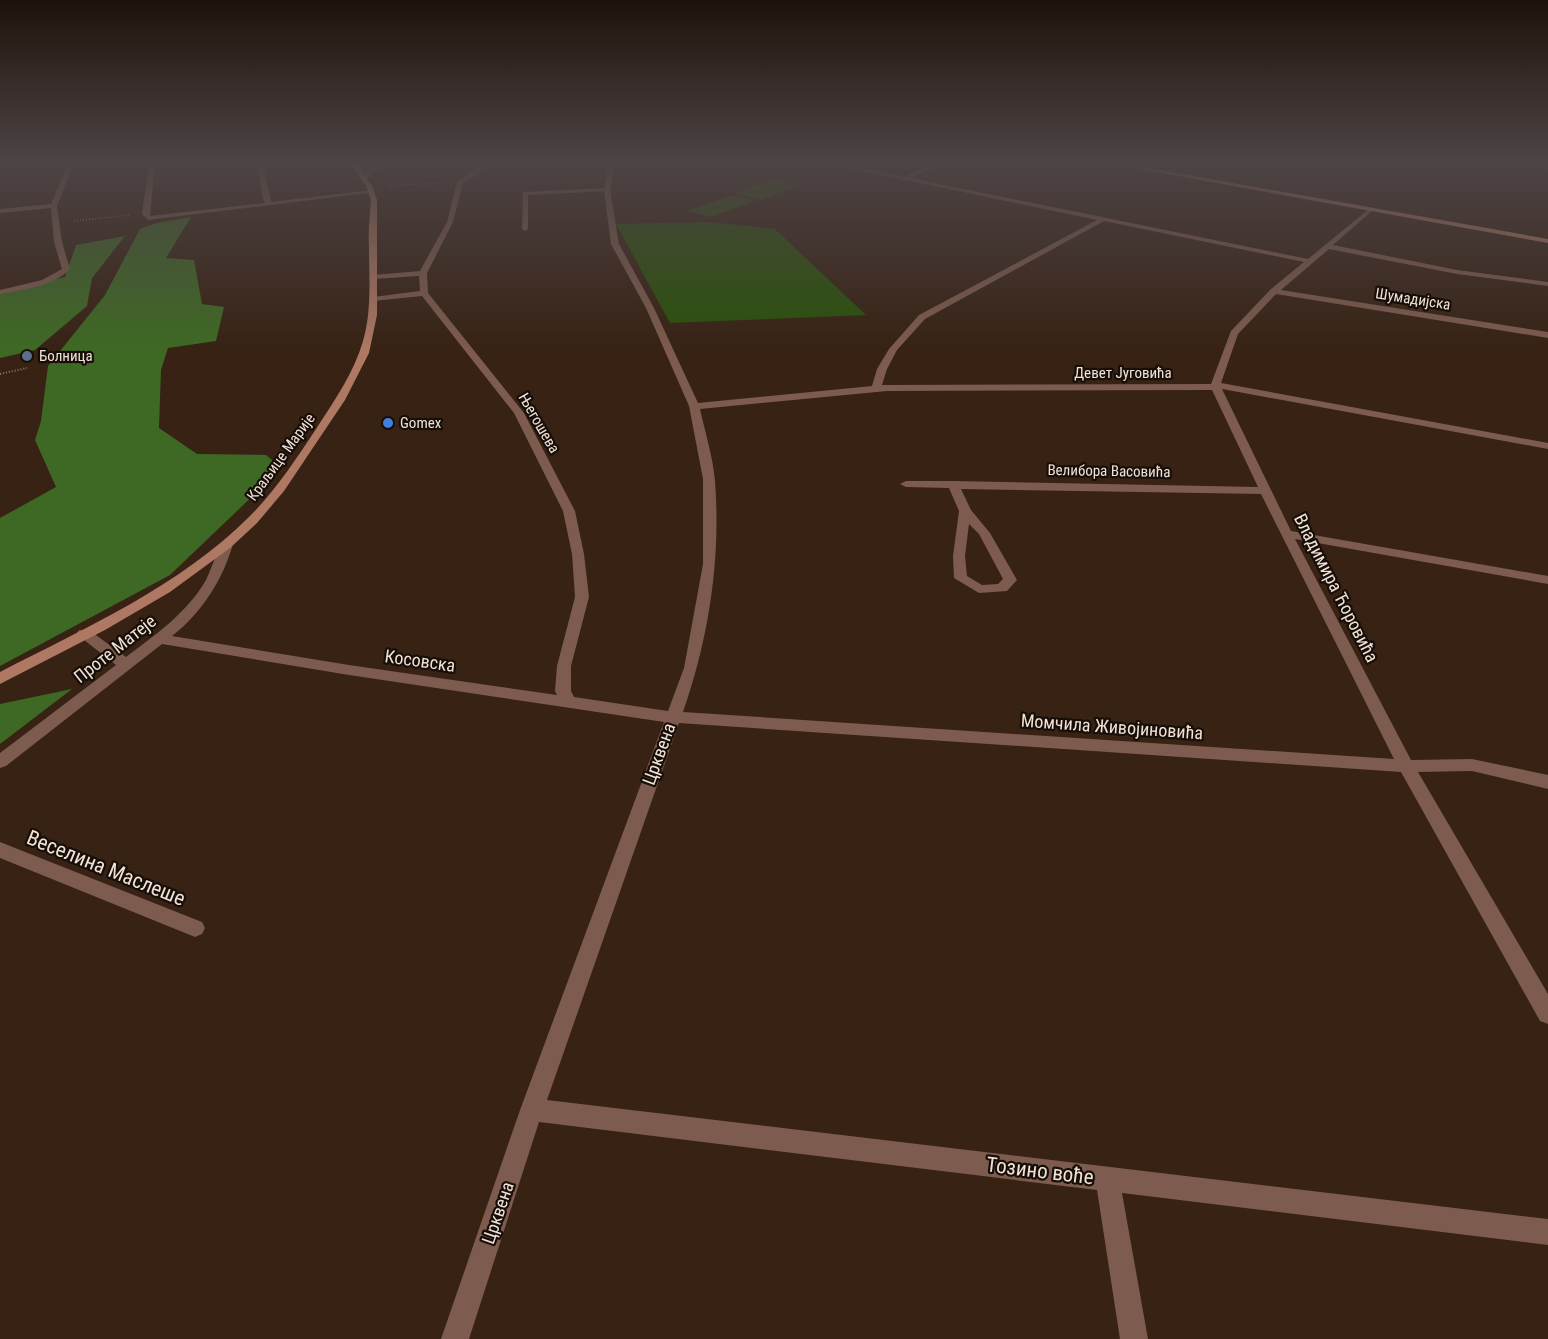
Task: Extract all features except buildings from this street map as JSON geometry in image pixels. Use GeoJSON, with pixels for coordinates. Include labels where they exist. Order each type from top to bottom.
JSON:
{"type":"FeatureCollection","features":[{"type":"Feature","properties":{"kind":"street"},"geometry":{"type":"LineString","coordinates":[[0,292],[62,274],[66,269],[58,242],[57,225]]}},
{"type":"Feature","properties":{"kind":"street","name":"Краљице Марије"},"geometry":{"type":"LineString","coordinates":[[0,679],[188,573],[227,544],[275,495],[339,399],[364,352],[370,332],[373,299],[374,225]]}},
{"type":"Feature","properties":{"kind":"street"},"geometry":{"type":"LineString","coordinates":[[373,299],[424,293],[423,273],[448,225]]}},
{"type":"Feature","properties":{"kind":"street","name":"Црквена"},"geometry":{"type":"LineString","coordinates":[[455,1339],[532,1110],[691,668],[710,564],[709,479],[694,406],[650,308],[615,244],[612,225]]}},
{"type":"Feature","properties":{"kind":"street"},"geometry":{"type":"LineString","coordinates":[[877,388],[878,379],[887,361],[910,327],[922,317],[1092,225]]}},
{"type":"Feature","properties":{"kind":"street"},"geometry":{"type":"LineString","coordinates":[[1130,225],[1309,261]]}},
{"type":"Feature","properties":{"kind":"street"},"geometry":{"type":"LineString","coordinates":[[1215,386],[1234,333],[1274,291],[1352,225]]}},
{"type":"Feature","properties":{"kind":"street"},"geometry":{"type":"LineString","coordinates":[[1459,225],[1548,241]]}},
{"type":"Feature","properties":{"kind":"street"},"geometry":{"type":"LineString","coordinates":[[1327,246],[1457,272],[1548,284]]}},
{"type":"Feature","properties":{"kind":"street"},"geometry":{"type":"LineString","coordinates":[[373,277],[423,273]]}},
{"type":"Feature","properties":{"kind":"street","name":"Шумадијска"},"geometry":{"type":"LineString","coordinates":[[1274,291],[1548,334]]}},
{"type":"Feature","properties":{"kind":"street","name":"Његошева"},"geometry":{"type":"LineString","coordinates":[[424,293],[486,369],[519,414],[569,511],[578,554],[582,597],[564,666],[563,691],[569,702]]}},
{"type":"Feature","properties":{"kind":"street","name":"Владимира Ћоровића"},"geometry":{"type":"LineString","coordinates":[[1215,386],[1286,534],[1407,766],[1548,1014]]}},
{"type":"Feature","properties":{"kind":"street","name":"Девет Југовића"},"geometry":{"type":"LineString","coordinates":[[694,406],[877,388],[1238,387],[1548,446]]}},
{"type":"Feature","properties":{"kind":"street","name":"Велибора Васовића"},"geometry":{"type":"LineString","coordinates":[[906,484],[1265,491]]}},
{"type":"Feature","properties":{"kind":"street"},"geometry":{"type":"LineString","coordinates":[[953,484],[964,511],[984,533],[1010,580],[1002,588],[979,589],[961,578],[959,556],[964,511]]}},
{"type":"Feature","properties":{"kind":"street"},"geometry":{"type":"LineString","coordinates":[[1286,534],[1548,580]]}},
{"type":"Feature","properties":{"kind":"street","name":"Проте Матеје"},"geometry":{"type":"LineString","coordinates":[[0,762],[162,639],[187,615],[215,578],[227,544]]}},
{"type":"Feature","properties":{"kind":"street"},"geometry":{"type":"LineString","coordinates":[[84,633],[126,665]]}},
{"type":"Feature","properties":{"kind":"street","name":"Косовска"},"geometry":{"type":"LineString","coordinates":[[162,639],[349,670],[672,717]]}},
{"type":"Feature","properties":{"kind":"street","name":"Момчила Живојиновића"},"geometry":{"type":"LineString","coordinates":[[672,717],[1407,766],[1472,765],[1548,782]]}},
{"type":"Feature","properties":{"kind":"street","name":"Веселина Маслеше"},"geometry":{"type":"LineString","coordinates":[[0,850],[195,928]]}},
{"type":"Feature","properties":{"kind":"street","name":"Тозино воће"},"geometry":{"type":"LineString","coordinates":[[532,1110],[1548,1232]]}},
{"type":"Feature","properties":{"kind":"street"},"geometry":{"type":"LineString","coordinates":[[1107,1179],[1134,1339]]}},
{"type":"Feature","properties":{"kind":"path"},"geometry":{"type":"LineString","coordinates":[[0,374],[27,368]]}},
{"type":"Feature","properties":{"kind":"green space"},"geometry":{"type":"Polygon","coordinates":[[[150,225],[186,225],[166,258],[194,260],[202,304],[224,307],[216,341],[168,348],[161,370],[159,428],[197,454],[266,455],[282,468],[170,575],[0,666],[0,518],[56,487],[35,440],[41,421],[48,366],[105,295],[140,229],[150,225]]]}},
{"type":"Feature","properties":{"kind":"green space"},"geometry":{"type":"Polygon","coordinates":[[[617,225],[741,225],[775,229],[866,315],[670,323],[617,225]]]}},
{"type":"Feature","properties":{"kind":"green space"},"geometry":{"type":"Polygon","coordinates":[[[125,236],[92,278],[87,306],[35,350],[0,358],[0,292],[65,277],[76,245],[125,236]]]}},
{"type":"Feature","properties":{"kind":"green space"},"geometry":{"type":"Polygon","coordinates":[[[72,689],[0,744],[0,704],[72,689]]]}},
{"type":"Feature","properties":{"kind":"place","name":"Болница"},"geometry":{"type":"Point","coordinates":[27,356]}},
{"type":"Feature","properties":{"kind":"place","name":"Gomex"},"geometry":{"type":"Point","coordinates":[388,423]}}]}
